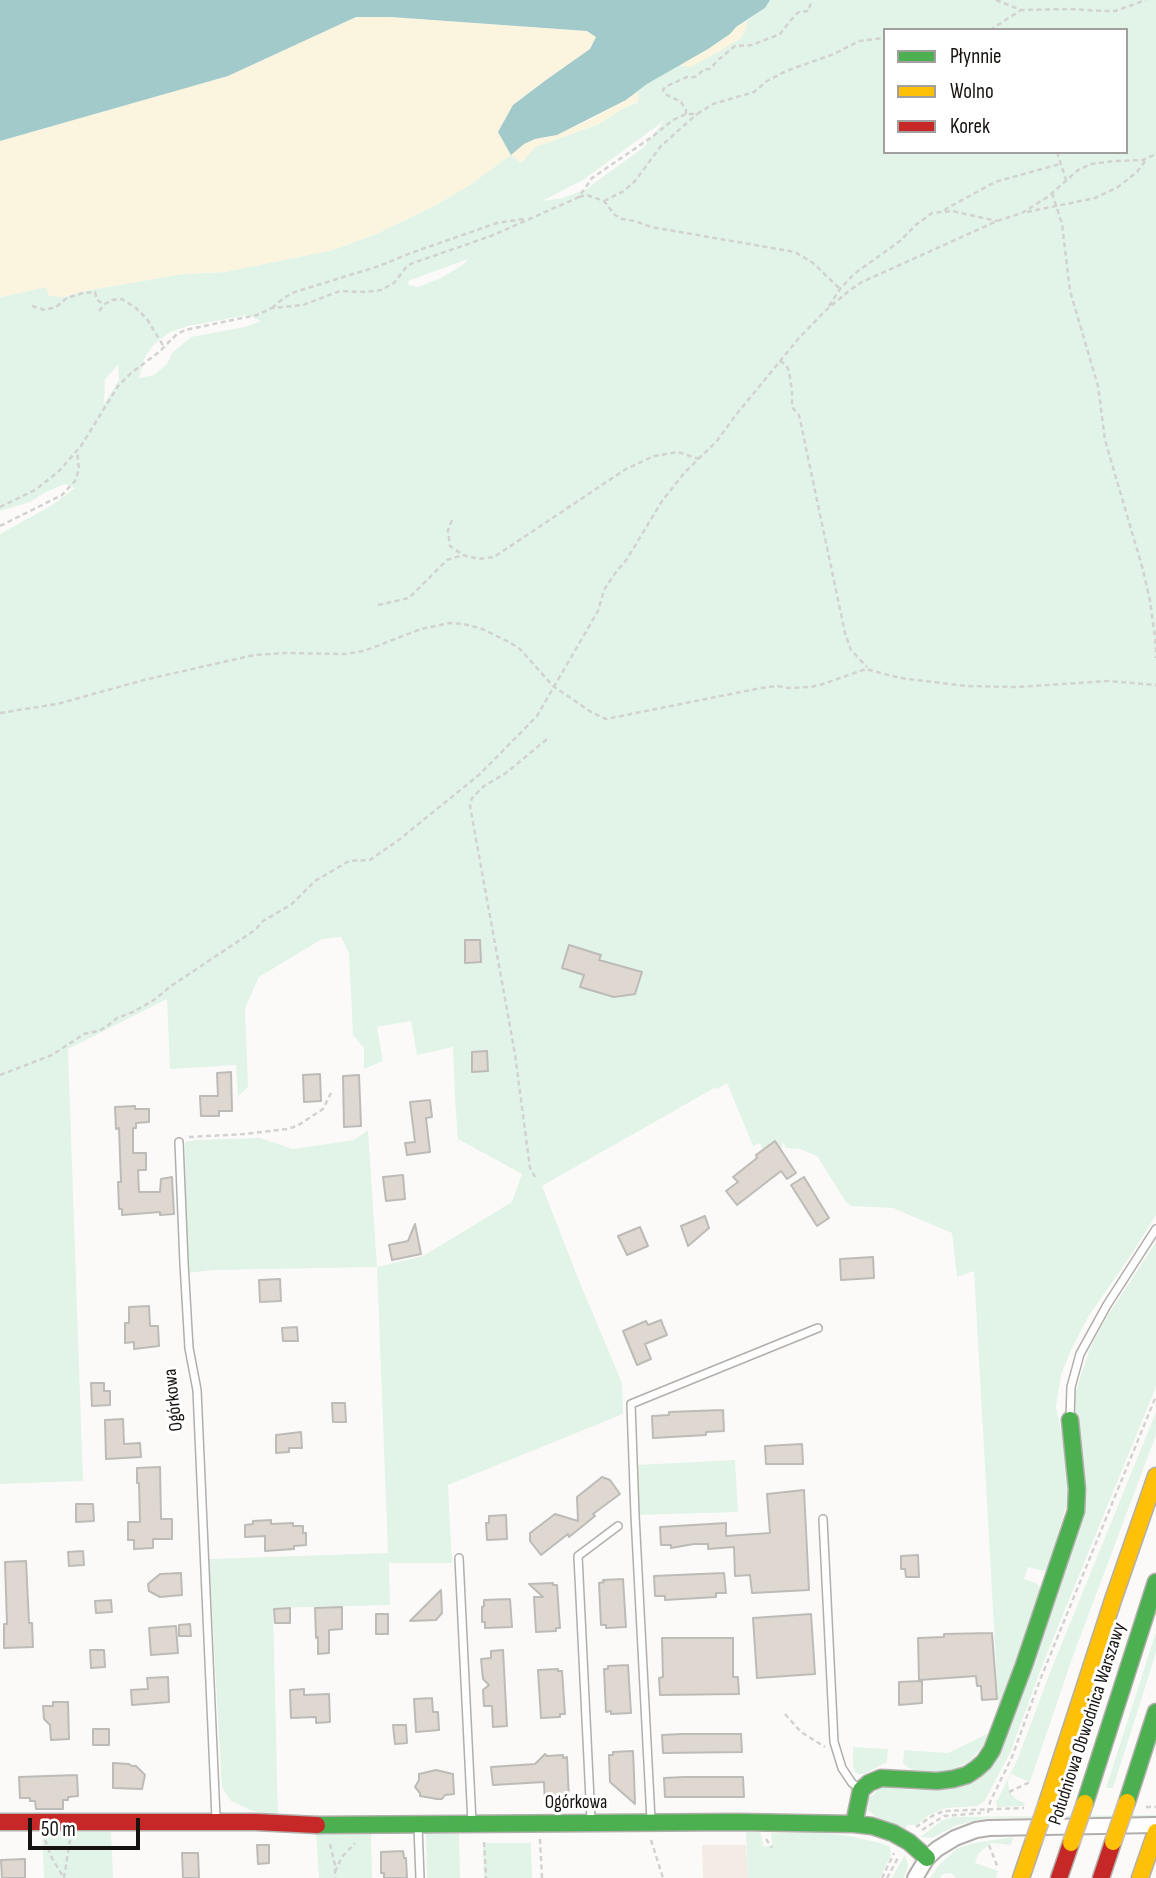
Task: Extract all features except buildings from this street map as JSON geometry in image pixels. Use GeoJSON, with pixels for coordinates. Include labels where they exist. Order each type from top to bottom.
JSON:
{"type":"FeatureCollection","features":[{"type":"Feature","properties":{"kind":"main road"},"geometry":{"type":"LineString","coordinates":[[854,1824],[861,1790],[869,1783],[881,1778],[936,1781],[967,1775],[984,1762],[992,1750],[1076,1511],[1077,1489],[1070,1420]]}},
{"type":"Feature","properties":{"kind":"main road"},"geometry":{"type":"LineString","coordinates":[[1021,1878],[1156,1476]]}},
{"type":"Feature","properties":{"kind":"main road","name":"Południowa Obwodnica Warszawy"},"geometry":{"type":"LineString","coordinates":[[1059,1878],[1156,1581]]}},
{"type":"Feature","properties":{"kind":"main road"},"geometry":{"type":"LineString","coordinates":[[1101,1878],[1156,1712]]}},
{"type":"Feature","properties":{"kind":"main road","name":"Ogórkowa"},"geometry":{"type":"LineString","coordinates":[[0,1822],[320,1825],[751,1822],[854,1824],[872,1826],[906,1840],[927,1858]]}},
{"type":"Feature","properties":{"kind":"main road"},"geometry":{"type":"LineString","coordinates":[[1140,1878],[1154,1837]]}},
{"type":"Feature","properties":{"kind":"street"},"geometry":{"type":"LineString","coordinates":[[915,1878],[927,1858],[937,1849],[976,1830],[1156,1825]]}},
{"type":"Feature","properties":{"kind":"lane","name":"Ogórkowa"},"geometry":{"type":"LineString","coordinates":[[179,1142],[189,1348],[197,1390],[216,1822]]}},
{"type":"Feature","properties":{"kind":"lane"},"geometry":{"type":"LineString","coordinates":[[1070,1420],[1071,1387],[1080,1354],[1107,1305],[1156,1229]]}},
{"type":"Feature","properties":{"kind":"lane"},"geometry":{"type":"LineString","coordinates":[[649,1824],[631,1404],[818,1328]]}},
{"type":"Feature","properties":{"kind":"lane"},"geometry":{"type":"LineString","coordinates":[[823,1518],[834,1742],[842,1768],[852,1783],[861,1790]]}},
{"type":"Feature","properties":{"kind":"lane"},"geometry":{"type":"LineString","coordinates":[[591,1823],[578,1556],[618,1526]]}},
{"type":"Feature","properties":{"kind":"lane"},"geometry":{"type":"LineString","coordinates":[[459,1558],[478,1825]]}},
{"type":"Feature","properties":{"kind":"lane"},"geometry":{"type":"LineString","coordinates":[[418,1825],[420,1878]]}},
{"type":"Feature","properties":{"kind":"path"},"geometry":{"type":"LineString","coordinates":[[686,114],[681,102],[665,94],[665,87],[710,69],[735,46],[752,45],[780,34],[795,15],[808,11],[811,0]]}},
{"type":"Feature","properties":{"kind":"path"},"geometry":{"type":"LineString","coordinates":[[996,0],[1021,10],[1115,11],[1146,0]]}},
{"type":"Feature","properties":{"kind":"path"},"geometry":{"type":"LineString","coordinates":[[993,28],[1021,10]]}},
{"type":"Feature","properties":{"kind":"path"},"geometry":{"type":"LineString","coordinates":[[604,201],[624,191],[635,181],[661,146],[697,114],[713,104],[754,92],[786,71],[834,54],[859,41],[883,38]]}},
{"type":"Feature","properties":{"kind":"path"},"geometry":{"type":"LineString","coordinates":[[579,197],[592,178],[673,120],[686,114],[697,114]]}},
{"type":"Feature","properties":{"kind":"path"},"geometry":{"type":"LineString","coordinates":[[1058,154],[1066,180]]}},
{"type":"Feature","properties":{"kind":"path"},"geometry":{"type":"LineString","coordinates":[[1022,213],[1052,193],[1078,170],[1091,164],[1143,160],[1156,154]]}},
{"type":"Feature","properties":{"kind":"path"},"geometry":{"type":"LineString","coordinates":[[825,311],[862,282],[997,221],[1095,198],[1118,187],[1137,172],[1148,158]]}},
{"type":"Feature","properties":{"kind":"path"},"geometry":{"type":"LineString","coordinates":[[0,1075],[52,1055],[84,1034],[98,1031],[143,1006],[255,930],[263,921],[292,904],[315,881],[349,861],[370,860],[480,774],[537,716],[598,611],[604,590],[612,576],[626,559],[662,501],[685,472],[717,441],[779,361],[825,311],[854,274],[932,214],[995,182],[1060,164]]}},
{"type":"Feature","properties":{"kind":"path"},"geometry":{"type":"LineString","coordinates":[[1052,193],[1062,224],[1070,291],[1098,386],[1105,440],[1150,601],[1156,658]]}},
{"type":"Feature","properties":{"kind":"path"},"geometry":{"type":"LineString","coordinates":[[0,507],[35,491],[58,472],[77,451],[118,386],[185,330],[248,317],[272,308],[303,305],[340,291],[381,290],[394,283],[413,263],[491,236],[579,197],[587,195],[604,201],[615,215],[622,219],[665,230],[795,252],[813,263],[840,289]]}},
{"type":"Feature","properties":{"kind":"path"},"geometry":{"type":"LineString","coordinates":[[941,211],[997,221]]}},
{"type":"Feature","properties":{"kind":"path"},"geometry":{"type":"LineString","coordinates":[[272,308],[295,292],[379,266],[496,223],[528,218]]}},
{"type":"Feature","properties":{"kind":"path"},"geometry":{"type":"LineString","coordinates":[[32,306],[45,310],[55,307],[67,298],[95,292],[97,300],[105,304]]}},
{"type":"Feature","properties":{"kind":"path"},"geometry":{"type":"LineString","coordinates":[[99,312],[112,300],[122,299],[147,319],[164,347]]}},
{"type":"Feature","properties":{"kind":"path"},"geometry":{"type":"LineString","coordinates":[[779,361],[786,365],[789,371],[792,407],[799,415],[845,632],[851,650],[869,669],[900,678],[966,685],[1017,687],[1108,681],[1156,685]]}},
{"type":"Feature","properties":{"kind":"path"},"geometry":{"type":"LineString","coordinates":[[0,526],[62,495],[75,481],[79,468],[77,451]]}},
{"type":"Feature","properties":{"kind":"path"},"geometry":{"type":"LineString","coordinates":[[452,520],[448,530],[450,546],[463,555],[479,559],[494,557],[626,469],[654,456],[678,452],[699,459]]}},
{"type":"Feature","properties":{"kind":"path"},"geometry":{"type":"LineString","coordinates":[[378,605],[409,598],[447,560],[463,555]]}},
{"type":"Feature","properties":{"kind":"path"},"geometry":{"type":"LineString","coordinates":[[0,713],[57,704],[144,680],[254,655],[346,654],[364,651],[421,629],[450,623],[480,628],[509,642],[520,649],[553,686],[591,712],[607,719],[761,688],[810,687],[869,669]]}},
{"type":"Feature","properties":{"kind":"path"},"geometry":{"type":"LineString","coordinates":[[535,1177],[530,1168],[515,1054],[470,806],[472,798],[484,786],[547,739]]}},
{"type":"Feature","properties":{"kind":"path"},"geometry":{"type":"LineString","coordinates":[[179,1142],[193,1136],[245,1134],[298,1126],[323,1108],[331,1093]]}},
{"type":"Feature","properties":{"kind":"path"},"geometry":{"type":"LineString","coordinates":[[988,1813],[990,1802],[1012,1757],[1045,1668],[1156,1396]]}},
{"type":"Feature","properties":{"kind":"path"},"geometry":{"type":"LineString","coordinates":[[785,1713],[801,1732],[836,1754]]}},
{"type":"Feature","properties":{"kind":"path"},"geometry":{"type":"LineString","coordinates":[[1009,1792],[1030,1782]]}},
{"type":"Feature","properties":{"kind":"path"},"geometry":{"type":"LineString","coordinates":[[34,1822],[64,1878]]}},
{"type":"Feature","properties":{"kind":"path"},"geometry":{"type":"LineString","coordinates":[[64,1878],[71,1822]]}},
{"type":"Feature","properties":{"kind":"path"},"geometry":{"type":"LineString","coordinates":[[649,1824],[663,1878]]}},
{"type":"Feature","properties":{"kind":"path"},"geometry":{"type":"LineString","coordinates":[[320,1825],[333,1851],[335,1878]]}},
{"type":"Feature","properties":{"kind":"path"},"geometry":{"type":"LineString","coordinates":[[478,1825],[486,1878]]}},
{"type":"Feature","properties":{"kind":"path"},"geometry":{"type":"LineString","coordinates":[[540,1830],[542,1878]]}},
{"type":"Feature","properties":{"kind":"path"},"geometry":{"type":"LineString","coordinates":[[882,1878],[906,1840]]}},
{"type":"Feature","properties":{"kind":"path"},"geometry":{"type":"LineString","coordinates":[[887,1878],[906,1840]]}},
{"type":"Feature","properties":{"kind":"path"},"geometry":{"type":"LineString","coordinates":[[335,1872],[342,1857],[356,1842]]}},
{"type":"Feature","properties":{"kind":"path"},"geometry":{"type":"LineString","coordinates":[[989,1845],[998,1868]]}},
{"type":"Feature","properties":{"kind":"shaded area"},"geometry":{"type":"Polygon","coordinates":[[[702,1845],[746,1845],[748,1878],[703,1878],[702,1845]]]}},
{"type":"Feature","properties":{"kind":"green space"},"geometry":{"type":"Polygon","coordinates":[[[770,0],[1156,0],[1156,1215],[1088,1317],[1061,1375],[1056,1406],[1064,1445],[1069,1496],[1048,1569],[1044,1571],[1028,1567],[1024,1579],[1036,1583],[1042,1589],[999,1716],[974,1271],[957,1277],[952,1233],[893,1208],[851,1206],[817,1156],[800,1149],[786,1148],[783,1142],[781,1149],[775,1141],[766,1147],[765,1155],[760,1143],[753,1146],[727,1083],[542,1186],[622,1383],[623,1414],[448,1485],[452,1563],[389,1563],[390,1605],[273,1608],[278,1817],[250,1810],[231,1801],[222,1788],[209,1559],[388,1553],[377,1267],[423,1256],[512,1202],[522,1174],[458,1139],[453,1047],[417,1055],[411,1021],[377,1027],[383,1061],[364,1069],[364,1048],[353,1035],[349,953],[341,937],[322,939],[259,977],[245,1008],[248,1087],[238,1096],[236,1065],[170,1069],[167,999],[68,1049],[83,1481],[0,1484],[0,534],[52,505],[75,488],[65,484],[30,502],[0,511],[0,297],[46,287],[63,297],[182,274],[224,272],[333,250],[378,233],[436,205],[511,155],[521,163],[535,147],[599,124],[638,102],[638,91],[647,84],[678,65],[691,66],[740,39],[747,21],[765,8],[770,0]],[[664,121],[583,180],[542,201],[563,198],[586,189],[644,147],[664,121]],[[468,259],[408,281],[409,285],[418,287],[441,278],[468,259]],[[248,315],[170,332],[153,345],[144,359],[139,378],[154,375],[167,364],[172,353],[191,337],[245,327],[261,321],[248,315]],[[118,365],[105,379],[104,404],[119,380],[118,365]],[[480,940],[465,941],[466,962],[481,962],[480,940]],[[472,1052],[472,1072],[488,1071],[487,1052],[472,1052]]]}},
{"type":"Feature","properties":{"kind":"green space"},"geometry":{"type":"Polygon","coordinates":[[[368,1130],[377,1267],[214,1270],[187,1273],[185,1142],[260,1138],[293,1149],[354,1140],[368,1130]]]}},
{"type":"Feature","properties":{"kind":"green space"},"geometry":{"type":"Polygon","coordinates":[[[1156,1242],[1156,1387],[1044,1661],[1010,1753],[984,1802],[977,1806],[946,1808],[929,1815],[916,1825],[907,1825],[905,1829],[875,1816],[868,1810],[869,1798],[884,1787],[913,1790],[980,1776],[1078,1530],[1075,1394],[1082,1372],[1091,1346],[1108,1315],[1156,1242]]]}},
{"type":"Feature","properties":{"kind":"green space"},"geometry":{"type":"Polygon","coordinates":[[[1156,1412],[1156,1435],[1073,1656],[1030,1782],[1011,1774],[1008,1781],[1009,1792],[1025,1803],[1024,1806],[997,1807],[996,1800],[1018,1758],[1156,1412]]]}},
{"type":"Feature","properties":{"kind":"green space"},"geometry":{"type":"Polygon","coordinates":[[[735,1460],[738,1512],[638,1515],[636,1465],[735,1460]]]}},
{"type":"Feature","properties":{"kind":"green space"},"geometry":{"type":"Polygon","coordinates":[[[1156,1632],[1156,1652],[1113,1788],[1106,1788],[1156,1632]]]}},
{"type":"Feature","properties":{"kind":"green space"},"geometry":{"type":"Polygon","coordinates":[[[987,1734],[987,1742],[969,1762],[948,1772],[913,1770],[903,1763],[904,1750],[948,1753],[987,1734]]]}},
{"type":"Feature","properties":{"kind":"green space"},"geometry":{"type":"Polygon","coordinates":[[[853,1747],[888,1749],[887,1762],[864,1774],[858,1774],[853,1765],[853,1747]]]}},
{"type":"Feature","properties":{"kind":"green space"},"geometry":{"type":"Polygon","coordinates":[[[1156,1815],[989,1818],[957,1825],[932,1838],[920,1837],[943,1820],[954,1817],[1156,1815]]]}},
{"type":"Feature","properties":{"kind":"green space"},"geometry":{"type":"Polygon","coordinates":[[[42,1832],[111,1832],[113,1878],[44,1878],[42,1832]]]}},
{"type":"Feature","properties":{"kind":"green space"},"geometry":{"type":"Polygon","coordinates":[[[426,1832],[459,1832],[460,1878],[427,1878],[426,1832]]]}},
{"type":"Feature","properties":{"kind":"green space"},"geometry":{"type":"Polygon","coordinates":[[[746,1832],[760,1832],[764,1847],[772,1845],[771,1833],[817,1832],[849,1836],[890,1847],[891,1855],[880,1878],[748,1878],[746,1832]]]}},
{"type":"Feature","properties":{"kind":"green space"},"geometry":{"type":"Polygon","coordinates":[[[316,1833],[371,1833],[372,1878],[319,1878],[316,1833]]]}},
{"type":"Feature","properties":{"kind":"green space"},"geometry":{"type":"Polygon","coordinates":[[[1013,1837],[1011,1845],[991,1843],[978,1854],[975,1863],[998,1871],[996,1878],[956,1878],[951,1873],[943,1874],[940,1878],[930,1878],[939,1865],[958,1848],[1013,1837]]]}},
{"type":"Feature","properties":{"kind":"green space"},"geometry":{"type":"Polygon","coordinates":[[[483,1843],[531,1843],[532,1878],[484,1878],[483,1843]]]}},
{"type":"Feature","properties":{"kind":"green space"},"geometry":{"type":"Polygon","coordinates":[[[905,1854],[908,1865],[904,1878],[892,1878],[905,1854]]]}},
{"type":"Feature","properties":{"kind":"sand"},"geometry":{"type":"Polygon","coordinates":[[[356,17],[391,17],[587,31],[597,37],[590,49],[513,105],[511,155],[436,205],[378,233],[333,250],[224,272],[182,274],[63,297],[49,296],[46,287],[0,297],[0,141],[228,76],[356,17]]]}},
{"type":"Feature","properties":{"kind":"sand"},"geometry":{"type":"Polygon","coordinates":[[[747,21],[740,39],[691,67],[678,65],[708,49],[747,21]]]}},
{"type":"Feature","properties":{"kind":"sand"},"geometry":{"type":"Polygon","coordinates":[[[638,91],[638,101],[599,124],[535,147],[521,163],[511,155],[524,144],[554,136],[591,119],[638,91]]]}},
{"type":"Feature","properties":{"kind":"water"},"geometry":{"type":"Polygon","coordinates":[[[0,0],[770,0],[765,8],[730,34],[647,84],[626,100],[557,135],[524,144],[511,155],[498,132],[513,105],[590,49],[596,37],[587,31],[391,17],[356,17],[228,76],[0,141],[0,0]]]}},
{"type":"Feature","properties":{"kind":"traffic: fast"},"geometry":{"type":"LineString","coordinates":[[854,1824],[861,1790],[869,1783],[881,1778],[937,1781],[953,1779],[976,1769],[992,1750],[1076,1511],[1077,1489],[1070,1420]]}},
{"type":"Feature","properties":{"kind":"traffic: fast"},"geometry":{"type":"LineString","coordinates":[[1085,1803],[1156,1582]]}},
{"type":"Feature","properties":{"kind":"traffic: fast"},"geometry":{"type":"LineString","coordinates":[[1127,1802],[1156,1712]]}},
{"type":"Feature","properties":{"kind":"traffic: fast"},"geometry":{"type":"LineString","coordinates":[[317,1825],[738,1822],[854,1824],[893,1833],[909,1842],[927,1858]]}},
{"type":"Feature","properties":{"kind":"traffic: slow"},"geometry":{"type":"LineString","coordinates":[[1047,1803],[1156,1476]]}},
{"type":"Feature","properties":{"kind":"traffic: slow"},"geometry":{"type":"LineString","coordinates":[[1113,1842],[1127,1802]]}},
{"type":"Feature","properties":{"kind":"traffic: slow"},"geometry":{"type":"LineString","coordinates":[[1033,1843],[1047,1803]]}},
{"type":"Feature","properties":{"kind":"traffic: slow"},"geometry":{"type":"LineString","coordinates":[[1071,1843],[1085,1803]]}},
{"type":"Feature","properties":{"kind":"traffic: slow"},"geometry":{"type":"LineString","coordinates":[[1140,1878],[1156,1832]]}},
{"type":"Feature","properties":{"kind":"traffic: slow"},"geometry":{"type":"LineString","coordinates":[[1021,1878],[1033,1843]]}},
{"type":"Feature","properties":{"kind":"traffic: jam"},"geometry":{"type":"LineString","coordinates":[[0,1822],[256,1822],[317,1825]]}},
{"type":"Feature","properties":{"kind":"traffic: jam"},"geometry":{"type":"LineString","coordinates":[[1101,1878],[1113,1842]]}},
{"type":"Feature","properties":{"kind":"traffic: jam"},"geometry":{"type":"LineString","coordinates":[[1059,1878],[1071,1843]]}}]}
